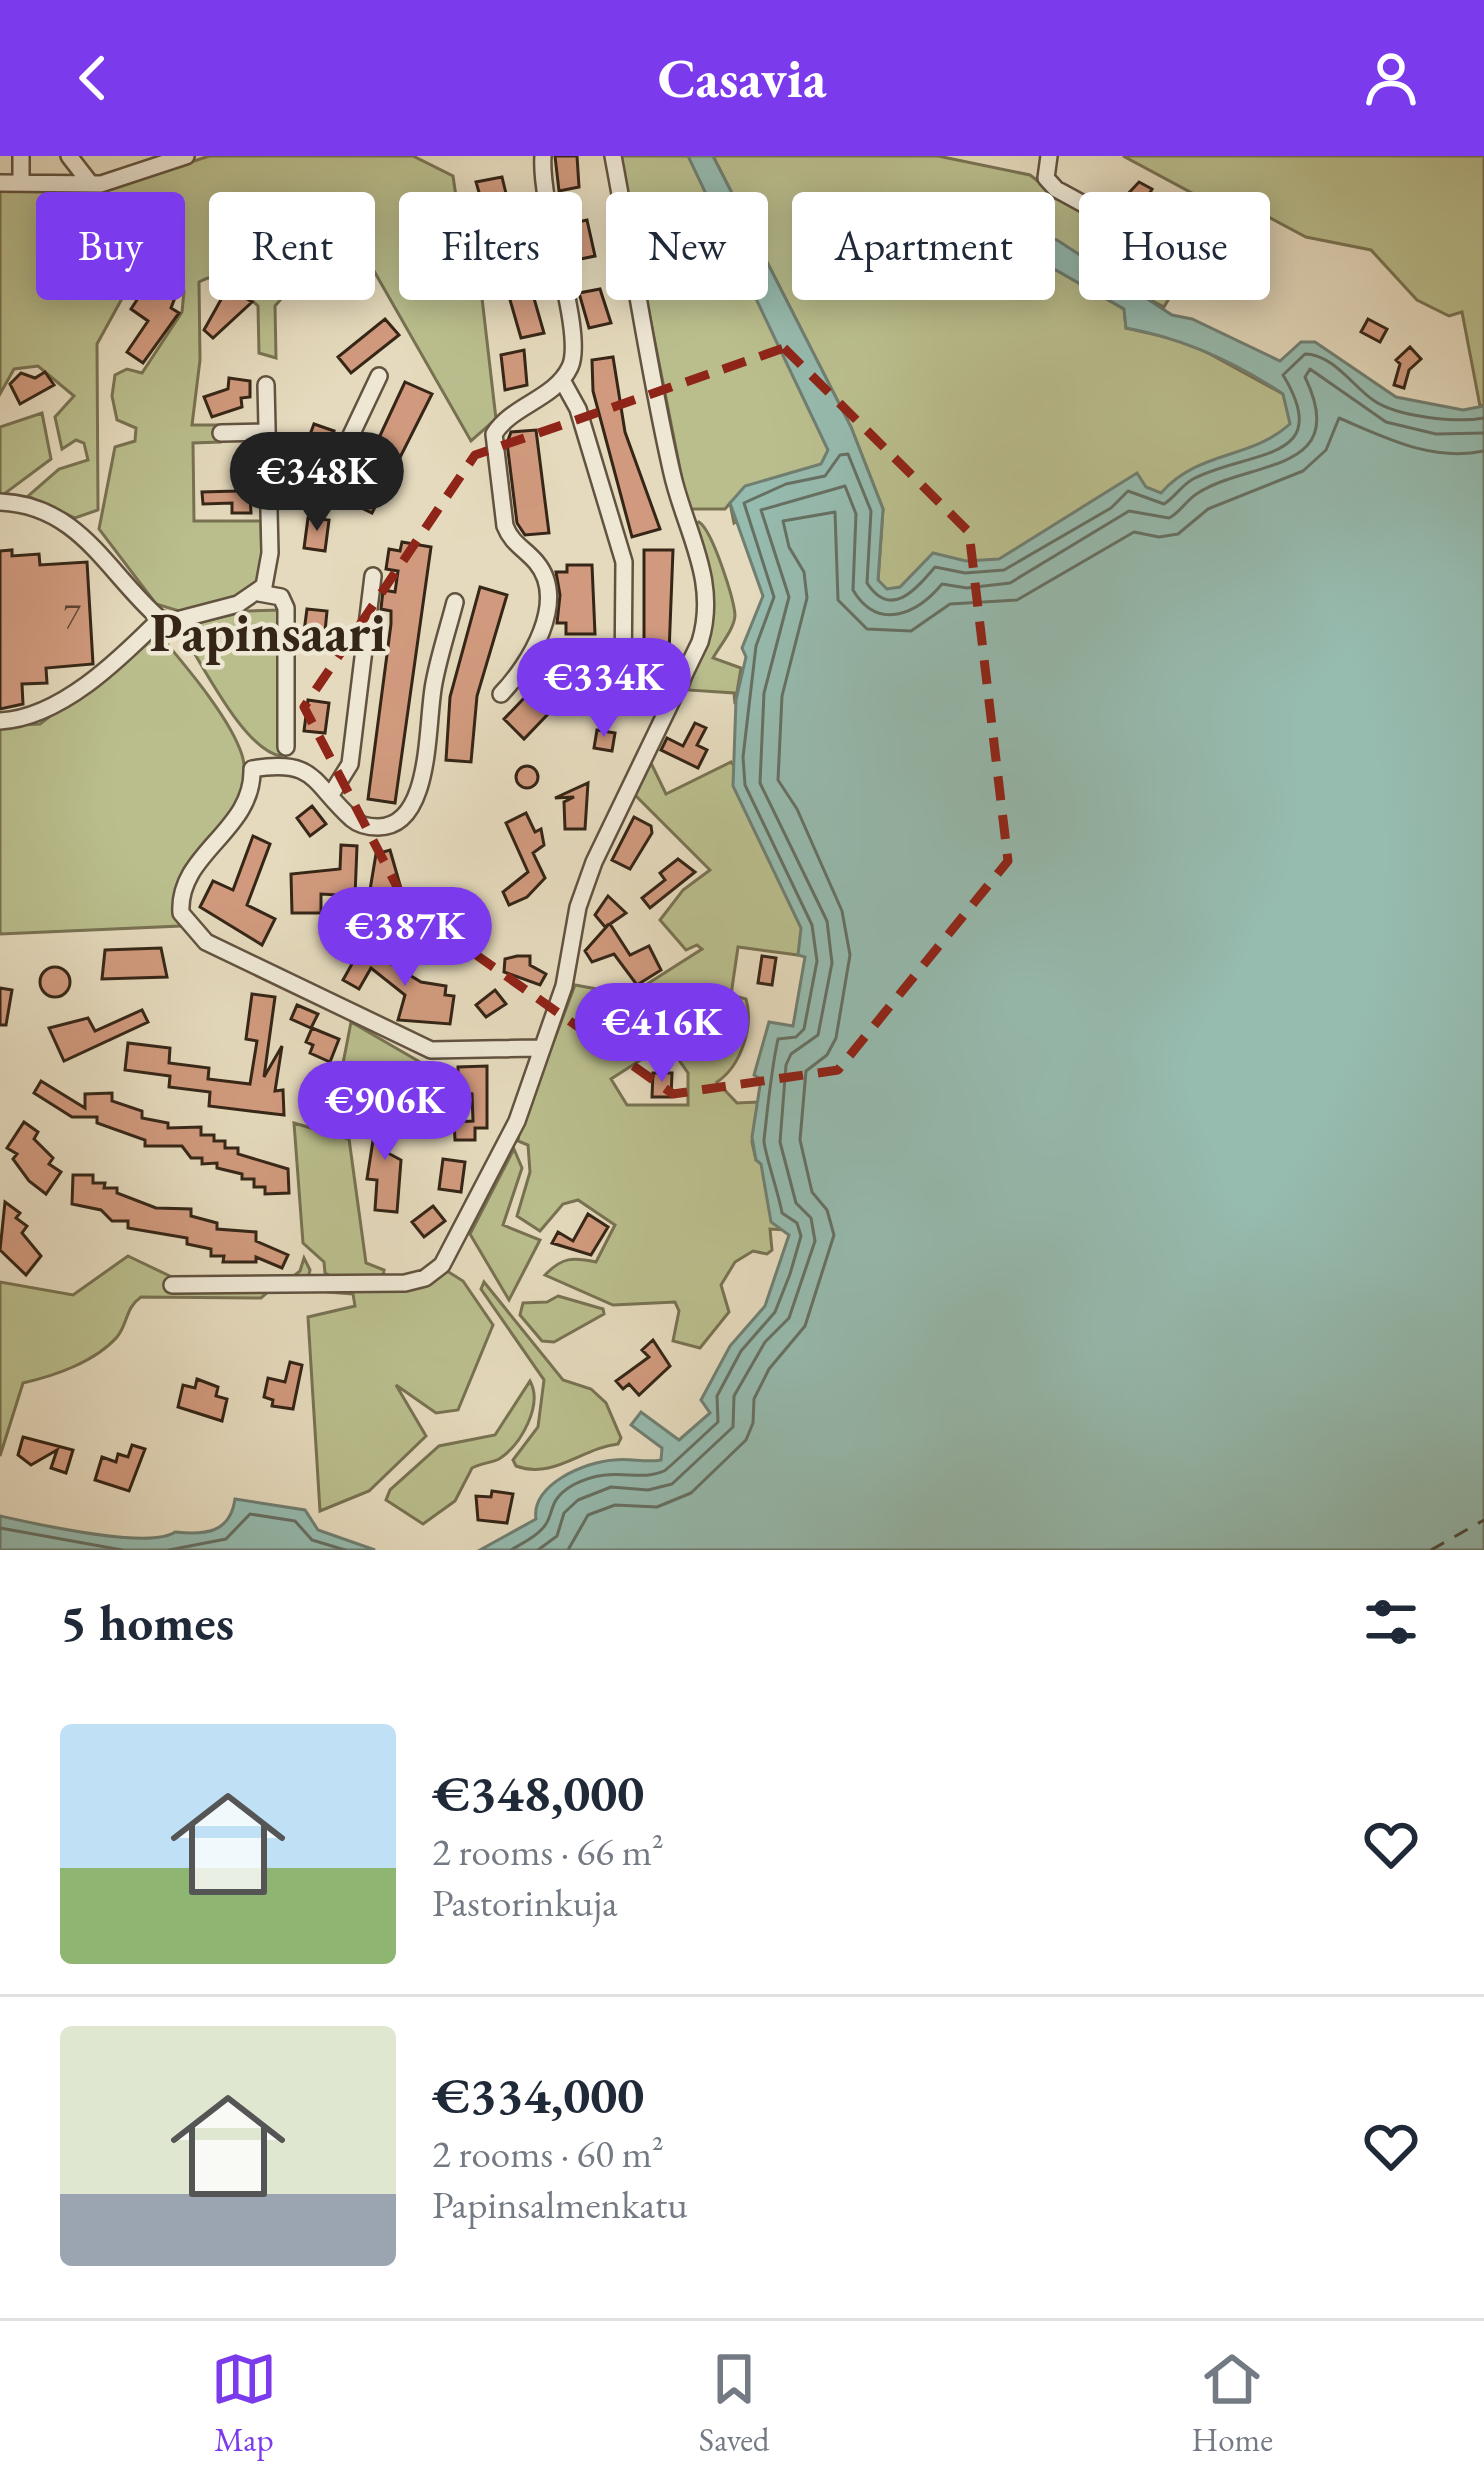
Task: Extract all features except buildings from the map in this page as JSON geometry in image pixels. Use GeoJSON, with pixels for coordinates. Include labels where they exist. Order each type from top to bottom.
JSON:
{"type":"FeatureCollection","features":[{"type":"Feature","properties":{"kind":"street"},"geometry":{"type":"LineString","coordinates":[[21,156],[21,181]]}},
{"type":"Feature","properties":{"kind":"street"},"geometry":{"type":"LineString","coordinates":[[69,156],[80,176],[93,184]]}},
{"type":"Feature","properties":{"kind":"street"},"geometry":{"type":"LineString","coordinates":[[0,182],[118,181],[186,156]]}},
{"type":"Feature","properties":{"kind":"street"},"geometry":{"type":"LineString","coordinates":[[502,694],[534,652],[545,604],[538,564],[510,539],[505,526],[494,434],[562,380],[575,347],[546,213],[543,156]]}},
{"type":"Feature","properties":{"kind":"street"},"geometry":{"type":"LineString","coordinates":[[172,1285],[405,1283],[434,1273],[450,1254],[494,1172],[525,1101],[539,1048],[564,986],[578,907],[594,862],[704,630],[707,592],[673,476],[613,156]]}},
{"type":"Feature","properties":{"kind":"street"},"geometry":{"type":"LineString","coordinates":[[1048,156],[1046,178],[1079,202]]}},
{"type":"Feature","properties":{"kind":"street"},"geometry":{"type":"LineString","coordinates":[[268,490],[327,486],[380,376]]}},
{"type":"Feature","properties":{"kind":"street"},"geometry":{"type":"LineString","coordinates":[[562,380],[578,409],[624,562],[623,685],[641,691],[673,671],[686,672]]}},
{"type":"Feature","properties":{"kind":"street"},"geometry":{"type":"LineString","coordinates":[[259,593],[268,574],[266,385]]}},
{"type":"Feature","properties":{"kind":"street"},"geometry":{"type":"LineString","coordinates":[[221,433],[266,432]]}},
{"type":"Feature","properties":{"kind":"street"},"geometry":{"type":"LineString","coordinates":[[0,502],[47,513],[86,538],[167,620]]}},
{"type":"Feature","properties":{"kind":"street"},"geometry":{"type":"LineString","coordinates":[[332,793],[350,764],[373,576]]}},
{"type":"Feature","properties":{"kind":"street"},"geometry":{"type":"LineString","coordinates":[[0,721],[26,720],[52,708],[167,620],[259,593],[281,597],[286,608],[286,748]]}},
{"type":"Feature","properties":{"kind":"street"},"geometry":{"type":"LineString","coordinates":[[455,602],[433,685],[416,801],[408,812],[389,826],[370,827],[351,818],[332,793],[302,769],[252,769],[238,818],[184,881],[181,913],[193,932],[430,1050],[539,1048]]}},
{"type":"Feature","properties":{"kind":"highlighted area"},"geometry":{"type":"Polygon","coordinates":[[[784,348],[969,532],[1008,861],[838,1070],[673,1094],[407,906],[304,707],[475,455],[784,348]]]}},
{"type":"Feature","properties":{"kind":"green space"},"geometry":{"type":"Polygon","coordinates":[[[209,156],[413,156],[453,176],[455,192],[399,192],[399,300],[482,300],[496,419],[471,441],[375,273],[375,192],[209,192],[209,278],[199,282],[200,360],[192,425],[219,425],[220,442],[193,443],[194,521],[261,521],[262,570],[244,594],[182,612],[156,604],[99,529],[115,447],[135,441],[136,428],[117,420],[112,396],[115,375],[127,369],[142,373],[182,312],[185,192],[102,192],[209,156]]]}},
{"type":"Feature","properties":{"kind":"green space"},"geometry":{"type":"Polygon","coordinates":[[[618,156],[696,156],[713,192],[625,192],[618,156]]]}},
{"type":"Feature","properties":{"kind":"green space"},"geometry":{"type":"Polygon","coordinates":[[[713,156],[938,156],[1030,175],[1052,192],[792,192],[792,300],[1055,300],[1055,269],[1079,283],[1079,300],[1108,300],[1124,309],[1126,328],[1188,342],[1283,394],[1293,430],[947,732],[878,581],[883,509],[851,427],[768,264],[768,192],[731,192],[713,156]]]}},
{"type":"Feature","properties":{"kind":"green space"},"geometry":{"type":"Polygon","coordinates":[[[1123,156],[1484,156],[1484,404],[1480,406],[1462,312],[1449,316],[1417,300],[1371,250],[1306,237],[1270,218],[1270,192],[1190,192],[1123,156]]]}},
{"type":"Feature","properties":{"kind":"green space"},"geometry":{"type":"Polygon","coordinates":[[[0,188],[79,192],[36,192],[36,300],[121,300],[97,344],[98,510],[75,518],[28,496],[59,469],[88,460],[84,443],[76,440],[62,449],[55,417],[74,396],[38,366],[14,369],[0,394],[0,188]]]}},
{"type":"Feature","properties":{"kind":"green space"},"geometry":{"type":"Polygon","coordinates":[[[1055,194],[1079,209],[1079,270],[1055,263],[1055,194]]]}},
{"type":"Feature","properties":{"kind":"green space"},"geometry":{"type":"Polygon","coordinates":[[[252,300],[280,300],[275,306],[276,358],[259,353],[258,306],[252,300]]]}},
{"type":"Feature","properties":{"kind":"green space"},"geometry":{"type":"Polygon","coordinates":[[[647,300],[765,300],[841,458],[734,523],[730,503],[725,509],[688,509],[647,300]]]}},
{"type":"Feature","properties":{"kind":"green space"},"geometry":{"type":"Polygon","coordinates":[[[42,413],[51,459],[0,497],[0,427],[42,413]]]}},
{"type":"Feature","properties":{"kind":"green space"},"geometry":{"type":"Polygon","coordinates":[[[699,522],[716,551],[734,607],[732,626],[713,658],[741,668],[735,704],[734,693],[688,690],[713,613],[710,573],[694,524],[699,522]]]}},
{"type":"Feature","properties":{"kind":"green space"},"geometry":{"type":"Polygon","coordinates":[[[279,610],[281,756],[268,751],[241,725],[187,641],[196,623],[247,611],[279,610]]]}},
{"type":"Feature","properties":{"kind":"green space"},"geometry":{"type":"Polygon","coordinates":[[[158,633],[227,724],[242,755],[244,780],[237,802],[180,879],[175,901],[180,926],[0,934],[0,726],[40,724],[158,633]]]}},
{"type":"Feature","properties":{"kind":"green space"},"geometry":{"type":"Polygon","coordinates":[[[731,762],[830,905],[800,943],[798,955],[738,947],[731,995],[746,999],[747,1033],[733,1066],[717,1082],[737,1103],[758,1102],[752,1142],[756,1160],[775,1164],[789,1235],[787,1230],[770,1229],[772,1250],[767,1254],[753,1251],[735,1262],[721,1285],[729,1312],[700,1348],[673,1341],[679,1311],[675,1302],[613,1305],[545,1275],[568,1260],[596,1262],[615,1225],[578,1200],[563,1204],[540,1231],[517,1216],[530,1172],[528,1145],[518,1141],[519,1133],[575,985],[630,995],[702,949],[697,945],[686,950],[660,920],[683,890],[710,870],[635,795],[651,763],[666,794],[731,762]],[[667,1043],[611,1079],[627,1105],[688,1105],[688,1073],[667,1043]]]}},
{"type":"Feature","properties":{"kind":"green space"},"geometry":{"type":"Polygon","coordinates":[[[351,1022],[420,1062],[415,1107],[340,1079],[351,1022]]]}},
{"type":"Feature","properties":{"kind":"green space"},"geometry":{"type":"Polygon","coordinates":[[[294,1123],[349,1139],[366,1263],[384,1270],[383,1276],[340,1281],[325,1273],[324,1262],[303,1243],[294,1123]]]}},
{"type":"Feature","properties":{"kind":"green space"},"geometry":{"type":"Polygon","coordinates":[[[514,1149],[522,1168],[503,1225],[540,1240],[509,1300],[470,1234],[514,1149]]]}},
{"type":"Feature","properties":{"kind":"green space"},"geometry":{"type":"Polygon","coordinates":[[[128,1256],[174,1278],[287,1281],[300,1271],[304,1258],[310,1270],[308,1278],[262,1291],[268,1292],[261,1298],[141,1297],[117,1337],[97,1354],[61,1372],[23,1383],[0,1456],[0,1282],[73,1295],[128,1256]]]}},
{"type":"Feature","properties":{"kind":"green space"},"geometry":{"type":"Polygon","coordinates":[[[447,1271],[463,1281],[493,1325],[458,1410],[436,1413],[396,1385],[426,1436],[369,1491],[320,1511],[308,1317],[355,1306],[353,1294],[327,1292],[412,1287],[447,1271]]]}},
{"type":"Feature","properties":{"kind":"green space"},"geometry":{"type":"Polygon","coordinates":[[[484,1282],[563,1380],[591,1389],[606,1403],[621,1438],[618,1444],[542,1469],[516,1466],[513,1460],[538,1427],[544,1380],[481,1289],[484,1282]]]}},
{"type":"Feature","properties":{"kind":"green space"},"geometry":{"type":"Polygon","coordinates":[[[558,1296],[603,1309],[604,1314],[554,1342],[542,1341],[520,1315],[523,1303],[547,1302],[558,1296]]]}},
{"type":"Feature","properties":{"kind":"green space"},"geometry":{"type":"Polygon","coordinates":[[[530,1381],[534,1401],[522,1434],[499,1459],[472,1468],[455,1501],[423,1524],[386,1500],[390,1490],[439,1446],[495,1435],[530,1381]]]}},
{"type":"Feature","properties":{"kind":"water"},"geometry":{"type":"Polygon","coordinates":[[[688,156],[713,156],[731,192],[705,192],[688,156]]]}},
{"type":"Feature","properties":{"kind":"water"},"geometry":{"type":"Polygon","coordinates":[[[1057,240],[1079,254],[1079,283],[1055,269],[1057,240]]]}},
{"type":"Feature","properties":{"kind":"water"},"geometry":{"type":"Polygon","coordinates":[[[768,264],[851,427],[883,509],[878,580],[887,589],[900,587],[933,553],[966,561],[999,559],[1137,473],[1146,487],[1161,493],[1192,469],[1258,444],[1290,424],[1283,394],[1208,353],[1126,328],[1124,309],[1108,300],[1149,300],[1172,315],[1192,319],[1280,361],[1301,342],[1315,342],[1396,397],[1463,410],[1484,406],[1484,1550],[480,1550],[536,1519],[542,1496],[562,1477],[614,1460],[661,1460],[662,1448],[631,1425],[641,1412],[679,1440],[710,1413],[701,1400],[730,1346],[765,1306],[789,1235],[771,1222],[761,1164],[756,1160],[752,1137],[761,1079],[754,1075],[769,1022],[793,1026],[805,957],[798,955],[801,928],[733,786],[736,700],[746,657],[742,648],[763,596],[730,503],[745,486],[821,464],[828,450],[757,300],[768,300],[768,264]]]}},
{"type":"Feature","properties":{"kind":"water"},"geometry":{"type":"Polygon","coordinates":[[[235,1499],[305,1510],[318,1530],[375,1550],[0,1550],[0,1516],[92,1534],[162,1537],[214,1530],[228,1519],[235,1499]]]}},
{"type":"Feature","properties":{"kind":"ferry route"},"geometry":{"type":"LineString","coordinates":[[1431,1550],[1484,1520]]}},
{"type":"Feature","properties":{"kind":"district","name":"Papinsaari"},"geometry":{"type":"Point","coordinates":[268,632]}}]}
